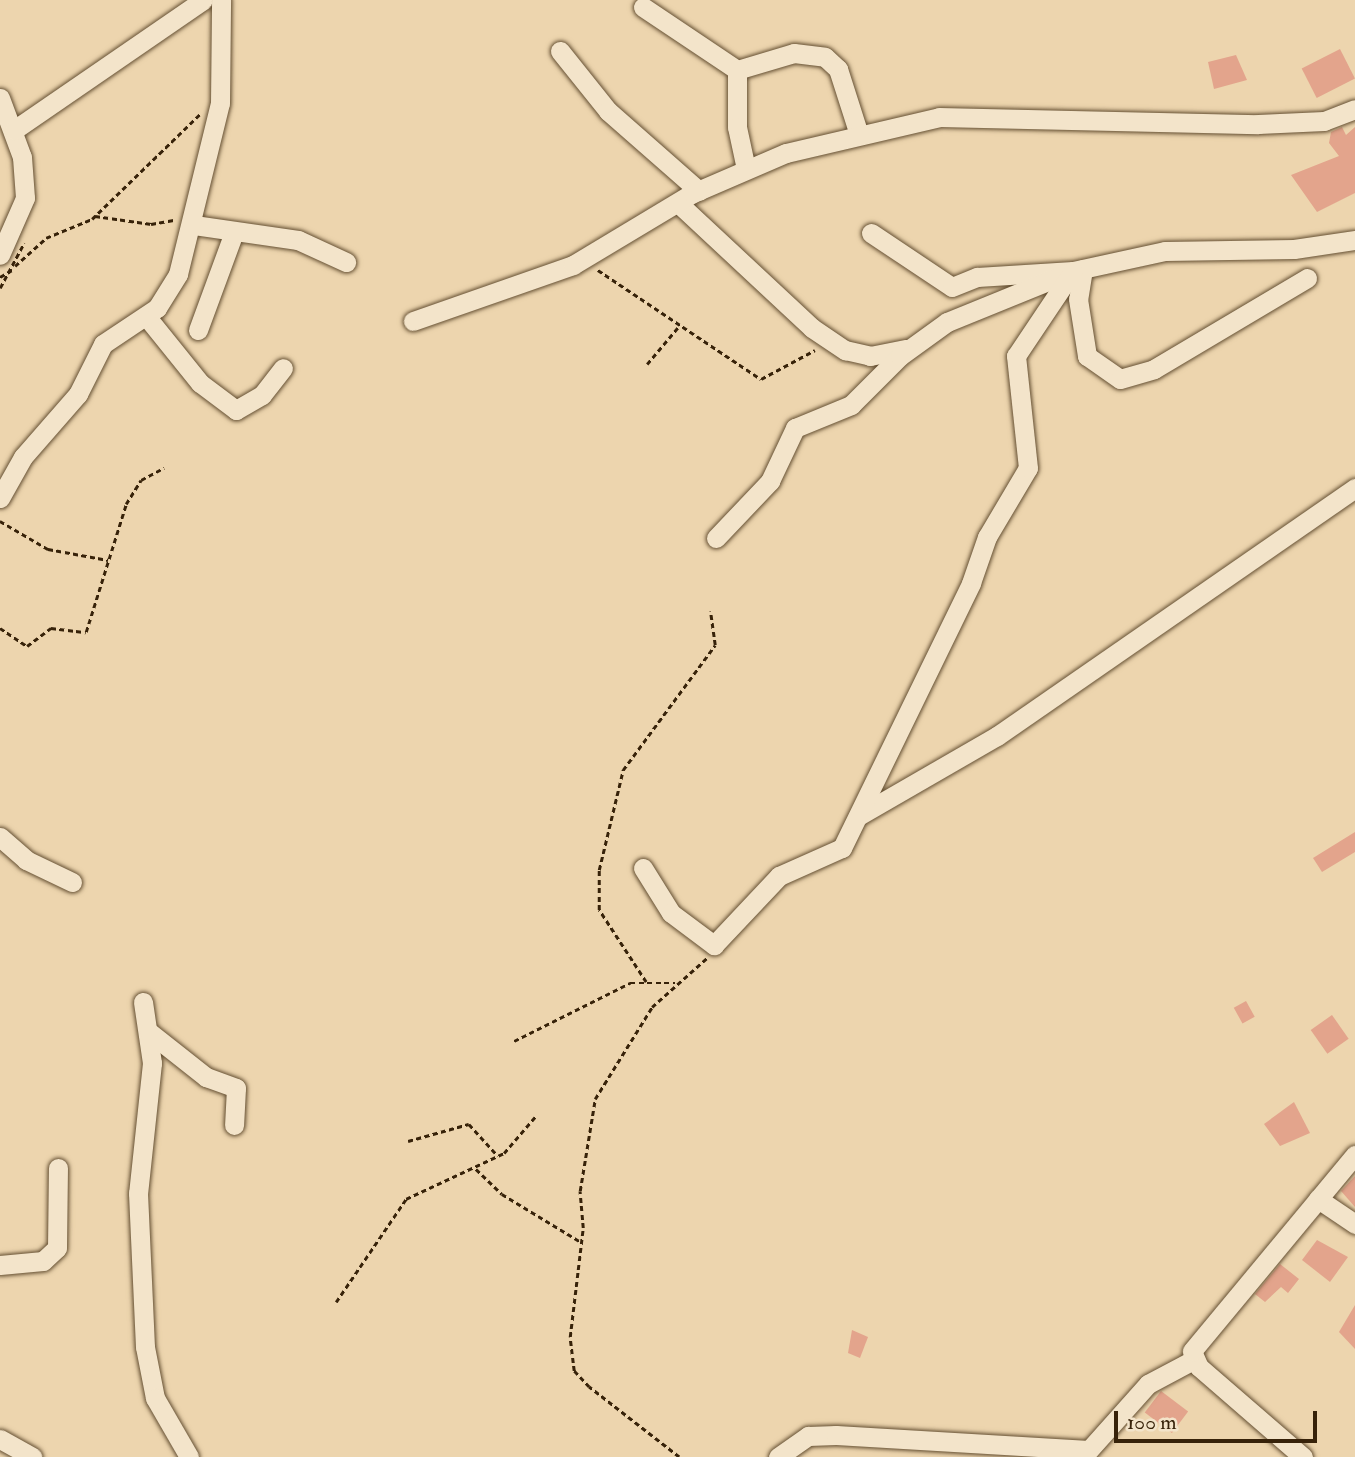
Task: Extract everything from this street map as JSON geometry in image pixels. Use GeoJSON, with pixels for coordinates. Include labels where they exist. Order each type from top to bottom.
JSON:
{"type":"FeatureCollection","features":[{"type":"Feature","properties":{"kind":"street"},"geometry":{"type":"LineString","coordinates":[[14,130],[203,0]]}},
{"type":"Feature","properties":{"kind":"street"},"geometry":{"type":"LineString","coordinates":[[0,498],[23,457],[78,394],[103,344],[146,316],[178,274],[195,221],[220,103],[221,0]]}},
{"type":"Feature","properties":{"kind":"street"},"geometry":{"type":"LineString","coordinates":[[643,7],[737,70]]}},
{"type":"Feature","properties":{"kind":"street"},"geometry":{"type":"LineString","coordinates":[[560,51],[608,111],[699,191]]}},
{"type":"Feature","properties":{"kind":"street"},"geometry":{"type":"LineString","coordinates":[[737,70],[794,53],[825,57],[838,69],[859,135]]}},
{"type":"Feature","properties":{"kind":"street"},"geometry":{"type":"LineString","coordinates":[[737,70],[737,127],[746,169]]}},
{"type":"Feature","properties":{"kind":"street"},"geometry":{"type":"LineString","coordinates":[[0,98],[14,130],[25,198],[9,263]]}},
{"type":"Feature","properties":{"kind":"street"},"geometry":{"type":"LineString","coordinates":[[413,321],[503,294],[584,260],[699,191],[746,169],[859,135],[988,113],[1258,124],[1324,121],[1355,109]]}},
{"type":"Feature","properties":{"kind":"street"},"geometry":{"type":"LineString","coordinates":[[678,203],[828,339],[857,354],[909,349]]}},
{"type":"Feature","properties":{"kind":"street"},"geometry":{"type":"LineString","coordinates":[[195,221],[234,232],[299,240],[346,262]]}},
{"type":"Feature","properties":{"kind":"street"},"geometry":{"type":"LineString","coordinates":[[198,330],[234,232]]}},
{"type":"Feature","properties":{"kind":"street"},"geometry":{"type":"LineString","coordinates":[[871,233],[952,287],[1001,273],[1078,270]]}},
{"type":"Feature","properties":{"kind":"street"},"geometry":{"type":"LineString","coordinates":[[716,538],[770,481],[795,428],[851,405],[909,349],[947,322],[1078,270],[1165,251],[1294,249],[1355,240]]}},
{"type":"Feature","properties":{"kind":"street"},"geometry":{"type":"LineString","coordinates":[[1078,270],[1078,299],[1087,356],[1121,379],[1154,369],[1307,278]]}},
{"type":"Feature","properties":{"kind":"street"},"geometry":{"type":"LineString","coordinates":[[643,868],[686,929],[718,944],[761,890],[842,848],[860,815],[925,669],[971,583],[987,537],[1028,468],[1016,356],[1078,270]]}},
{"type":"Feature","properties":{"kind":"street"},"geometry":{"type":"LineString","coordinates":[[146,316],[200,383],[236,410],[262,396],[283,369]]}},
{"type":"Feature","properties":{"kind":"street"},"geometry":{"type":"LineString","coordinates":[[860,815],[997,736],[1355,488]]}},
{"type":"Feature","properties":{"kind":"street"},"geometry":{"type":"LineString","coordinates":[[0,837],[26,860],[72,882]]}},
{"type":"Feature","properties":{"kind":"street"},"geometry":{"type":"LineString","coordinates":[[143,1002],[149,1032],[152,1092],[138,1193],[145,1347],[155,1398],[189,1457]]}},
{"type":"Feature","properties":{"kind":"street"},"geometry":{"type":"LineString","coordinates":[[149,1032],[206,1077],[236,1088],[234,1125]]}},
{"type":"Feature","properties":{"kind":"street"},"geometry":{"type":"LineString","coordinates":[[778,1457],[808,1436],[836,1435],[1087,1454],[1148,1384],[1195,1359],[1202,1334],[1355,1155]]}},
{"type":"Feature","properties":{"kind":"street"},"geometry":{"type":"LineString","coordinates":[[0,1265],[43,1261],[57,1248],[58,1168]]}},
{"type":"Feature","properties":{"kind":"street"},"geometry":{"type":"LineString","coordinates":[[1318,1199],[1355,1224]]}},
{"type":"Feature","properties":{"kind":"street"},"geometry":{"type":"LineString","coordinates":[[1195,1359],[1303,1457]]}},
{"type":"Feature","properties":{"kind":"street"},"geometry":{"type":"LineString","coordinates":[[0,1438],[32,1457]]}},
{"type":"Feature","properties":{"kind":"path"},"geometry":{"type":"LineString","coordinates":[[0,277],[9,263],[46,238],[95,216],[192,120],[220,103]]}},
{"type":"Feature","properties":{"kind":"path"},"geometry":{"type":"LineString","coordinates":[[95,216],[151,224],[195,221]]}},
{"type":"Feature","properties":{"kind":"path"},"geometry":{"type":"LineString","coordinates":[[584,260],[761,379],[828,339]]}},
{"type":"Feature","properties":{"kind":"path"},"geometry":{"type":"LineString","coordinates":[[647,364],[679,326]]}},
{"type":"Feature","properties":{"kind":"path"},"geometry":{"type":"LineString","coordinates":[[0,628],[27,646],[51,628],[86,632],[132,491],[164,468]]}},
{"type":"Feature","properties":{"kind":"path"},"geometry":{"type":"LineString","coordinates":[[0,521],[48,550],[108,560]]}},
{"type":"Feature","properties":{"kind":"path"},"geometry":{"type":"LineString","coordinates":[[646,982],[599,910],[597,880],[623,770],[715,645],[710,611]]}},
{"type":"Feature","properties":{"kind":"path"},"geometry":{"type":"LineString","coordinates":[[679,1457],[613,1410],[574,1371],[570,1337],[581,1242],[580,1191],[595,1099],[635,1030],[675,983],[718,944]]}},
{"type":"Feature","properties":{"kind":"path"},"geometry":{"type":"LineString","coordinates":[[513,1041],[630,983],[675,983]]}},
{"type":"Feature","properties":{"kind":"path"},"geometry":{"type":"LineString","coordinates":[[336,1301],[406,1199],[476,1169],[516,1145],[535,1117]]}},
{"type":"Feature","properties":{"kind":"path"},"geometry":{"type":"LineString","coordinates":[[408,1141],[468,1124],[498,1156]]}},
{"type":"Feature","properties":{"kind":"path"},"geometry":{"type":"LineString","coordinates":[[476,1169],[502,1194],[581,1242]]}},
{"type":"Feature","properties":{"kind":"building"},"geometry":{"type":"Polygon","coordinates":[[[1340,49],[1355,78],[1317,98],[1302,69],[1340,49]]]}},
{"type":"Feature","properties":{"kind":"building"},"geometry":{"type":"Polygon","coordinates":[[[1236,55],[1247,80],[1214,89],[1208,62],[1236,55]]]}},
{"type":"Feature","properties":{"kind":"building"},"geometry":{"type":"Polygon","coordinates":[[[1342,127],[1346,135],[1355,127],[1355,193],[1317,212],[1291,175],[1339,156],[1329,143],[1331,132],[1342,127]]]}},
{"type":"Feature","properties":{"kind":"building"},"geometry":{"type":"Polygon","coordinates":[[[1355,832],[1355,852],[1322,872],[1313,858],[1355,832]]]}},
{"type":"Feature","properties":{"kind":"building"},"geometry":{"type":"Polygon","coordinates":[[[1246,1001],[1255,1017],[1242,1024],[1234,1008],[1246,1001]]]}},
{"type":"Feature","properties":{"kind":"building"},"geometry":{"type":"Polygon","coordinates":[[[1332,1015],[1349,1039],[1327,1054],[1311,1030],[1332,1015]]]}},
{"type":"Feature","properties":{"kind":"building"},"geometry":{"type":"Polygon","coordinates":[[[1294,1102],[1310,1133],[1280,1146],[1264,1124],[1294,1102]]]}},
{"type":"Feature","properties":{"kind":"building"},"geometry":{"type":"Polygon","coordinates":[[[1355,1176],[1355,1207],[1341,1191],[1355,1176]]]}},
{"type":"Feature","properties":{"kind":"building"},"geometry":{"type":"Polygon","coordinates":[[[1317,1240],[1348,1257],[1330,1282],[1302,1260],[1317,1240]]]}},
{"type":"Feature","properties":{"kind":"building"},"geometry":{"type":"Polygon","coordinates":[[[1280,1264],[1299,1279],[1288,1293],[1281,1287],[1265,1302],[1255,1294],[1280,1264]]]}},
{"type":"Feature","properties":{"kind":"building"},"geometry":{"type":"Polygon","coordinates":[[[1355,1305],[1355,1349],[1339,1332],[1355,1305]]]}},
{"type":"Feature","properties":{"kind":"building"},"geometry":{"type":"Polygon","coordinates":[[[852,1330],[868,1337],[860,1358],[848,1353],[852,1330]]]}},
{"type":"Feature","properties":{"kind":"building"},"geometry":{"type":"Polygon","coordinates":[[[1161,1391],[1188,1411],[1172,1433],[1145,1413],[1161,1391]]]}}]}
